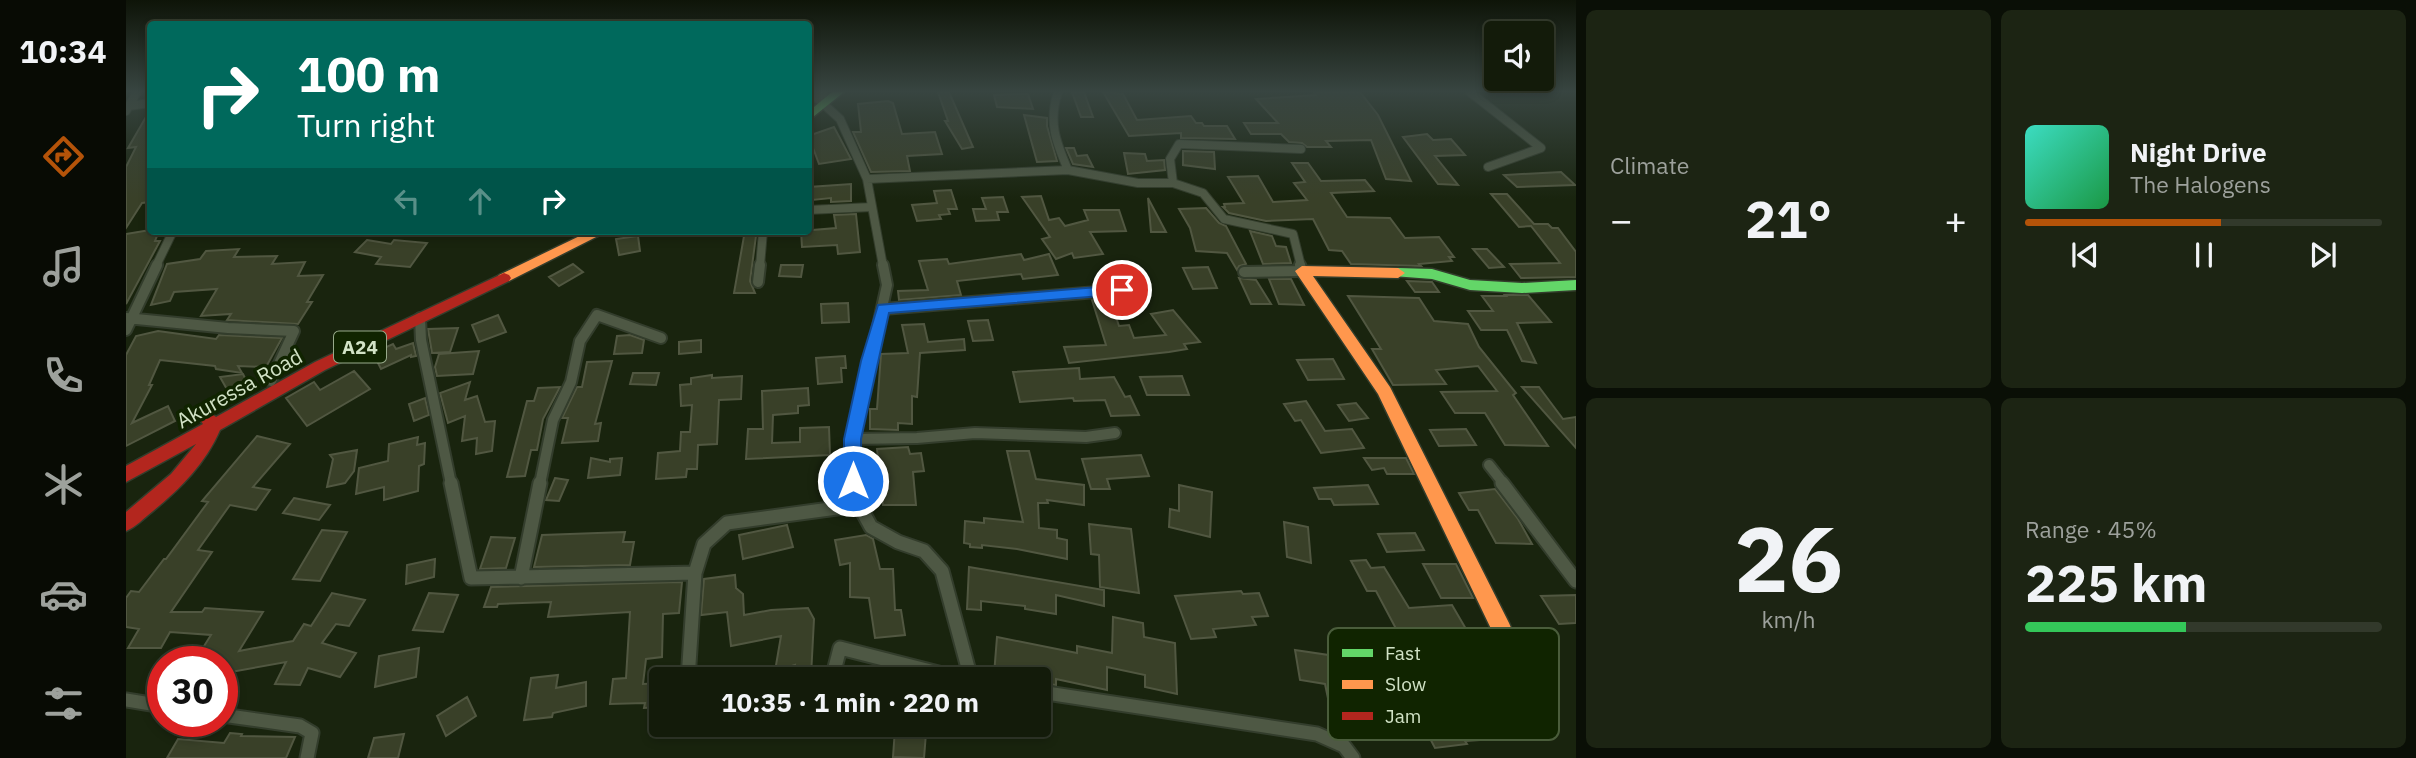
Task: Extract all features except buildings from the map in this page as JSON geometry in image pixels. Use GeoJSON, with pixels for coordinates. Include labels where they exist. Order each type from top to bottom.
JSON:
{"type":"FeatureCollection","features":[{"type":"Feature","properties":{"kind":"main road","name":"Akuressa Road"},"geometry":{"type":"LineString","coordinates":[[126,462],[419,318],[524,264],[573,235]]}},
{"type":"Feature","properties":{"kind":"main road","name":"Akuressa Road"},"geometry":{"type":"LineString","coordinates":[[126,475],[271,381],[368,331],[592,235]]}},
{"type":"Feature","properties":{"kind":"main road"},"geometry":{"type":"LineString","coordinates":[[1302,271],[1432,274],[1470,285],[1522,288],[1576,285]]}},
{"type":"Feature","properties":{"kind":"main road"},"geometry":{"type":"LineString","coordinates":[[1302,271],[1384,391],[1501,628]]}},
{"type":"Feature","properties":{"kind":"main road"},"geometry":{"type":"LineString","coordinates":[[126,523],[200,454],[211,439],[210,421]]}},
{"type":"Feature","properties":{"kind":"street"},"geometry":{"type":"LineString","coordinates":[[844,127],[867,179],[887,285],[853,439],[853,481],[859,505],[871,527],[898,542],[924,551],[942,571],[968,667]]}},
{"type":"Feature","properties":{"kind":"street"},"geometry":{"type":"LineString","coordinates":[[1052,127],[1068,170]]}},
{"type":"Feature","properties":{"kind":"street"},"geometry":{"type":"LineString","coordinates":[[1488,167],[1541,148],[1515,127]]}},
{"type":"Feature","properties":{"kind":"street"},"geometry":{"type":"LineString","coordinates":[[1173,183],[1170,159],[1179,144],[1301,149]]}},
{"type":"Feature","properties":{"kind":"street"},"geometry":{"type":"LineString","coordinates":[[867,179],[1068,170],[1138,183],[1173,183],[1203,192],[1224,219],[1293,234],[1302,271],[1244,272]]}},
{"type":"Feature","properties":{"kind":"street"},"geometry":{"type":"LineString","coordinates":[[812,210],[872,207]]}},
{"type":"Feature","properties":{"kind":"street"},"geometry":{"type":"LineString","coordinates":[[126,330],[171,235]]}},
{"type":"Feature","properties":{"kind":"street"},"geometry":{"type":"LineString","coordinates":[[758,282],[763,235]]}},
{"type":"Feature","properties":{"kind":"street"},"geometry":{"type":"LineString","coordinates":[[883,309],[1122,290],[1119,277]]}},
{"type":"Feature","properties":{"kind":"street"},"geometry":{"type":"LineString","coordinates":[[521,578],[553,420],[571,382],[580,341],[597,314],[661,338]]}},
{"type":"Feature","properties":{"kind":"street"},"geometry":{"type":"LineString","coordinates":[[130,318],[228,328],[294,331],[271,381]]}},
{"type":"Feature","properties":{"kind":"street"},"geometry":{"type":"LineString","coordinates":[[419,318],[421,340],[471,578],[695,573]]}},
{"type":"Feature","properties":{"kind":"street"},"geometry":{"type":"LineString","coordinates":[[853,439],[917,438],[975,432],[1086,437],[1115,433]]}},
{"type":"Feature","properties":{"kind":"street"},"geometry":{"type":"LineString","coordinates":[[1489,465],[1576,581]]}},
{"type":"Feature","properties":{"kind":"street"},"geometry":{"type":"LineString","coordinates":[[689,667],[695,573],[704,544],[727,523],[859,505]]}},
{"type":"Feature","properties":{"kind":"street"},"geometry":{"type":"LineString","coordinates":[[835,667],[840,648],[915,667]]}},
{"type":"Feature","properties":{"kind":"street"},"geometry":{"type":"LineString","coordinates":[[1051,694],[1296,730],[1328,739]]}},
{"type":"Feature","properties":{"kind":"street"},"geometry":{"type":"LineString","coordinates":[[126,700],[147,703]]}},
{"type":"Feature","properties":{"kind":"street"},"geometry":{"type":"LineString","coordinates":[[238,717],[300,726],[312,733],[307,758]]}},
{"type":"Feature","properties":{"kind":"street"},"geometry":{"type":"LineString","coordinates":[[1330,740],[1344,746],[1353,758]]}},
{"type":"Feature","properties":{"kind":"traffic: fast"},"geometry":{"type":"LineString","coordinates":[[1398,273],[1432,274],[1470,285],[1522,288],[1576,285]]}},
{"type":"Feature","properties":{"kind":"traffic: slow"},"geometry":{"type":"LineString","coordinates":[[504,278],[593,235]]}},
{"type":"Feature","properties":{"kind":"traffic: slow"},"geometry":{"type":"LineString","coordinates":[[1398,273],[1302,271],[1384,391],[1501,628]]}},
{"type":"Feature","properties":{"kind":"traffic: jam"},"geometry":{"type":"LineString","coordinates":[[126,475],[320,366],[504,278]]}},
{"type":"Feature","properties":{"kind":"traffic: jam"},"geometry":{"type":"LineString","coordinates":[[126,523],[177,479],[199,454],[214,425],[205,416]]}},
{"type":"Feature","properties":{"kind":"route"},"geometry":{"type":"LineString","coordinates":[[853,481],[853,439],[883,309],[1122,290]]}}]}
